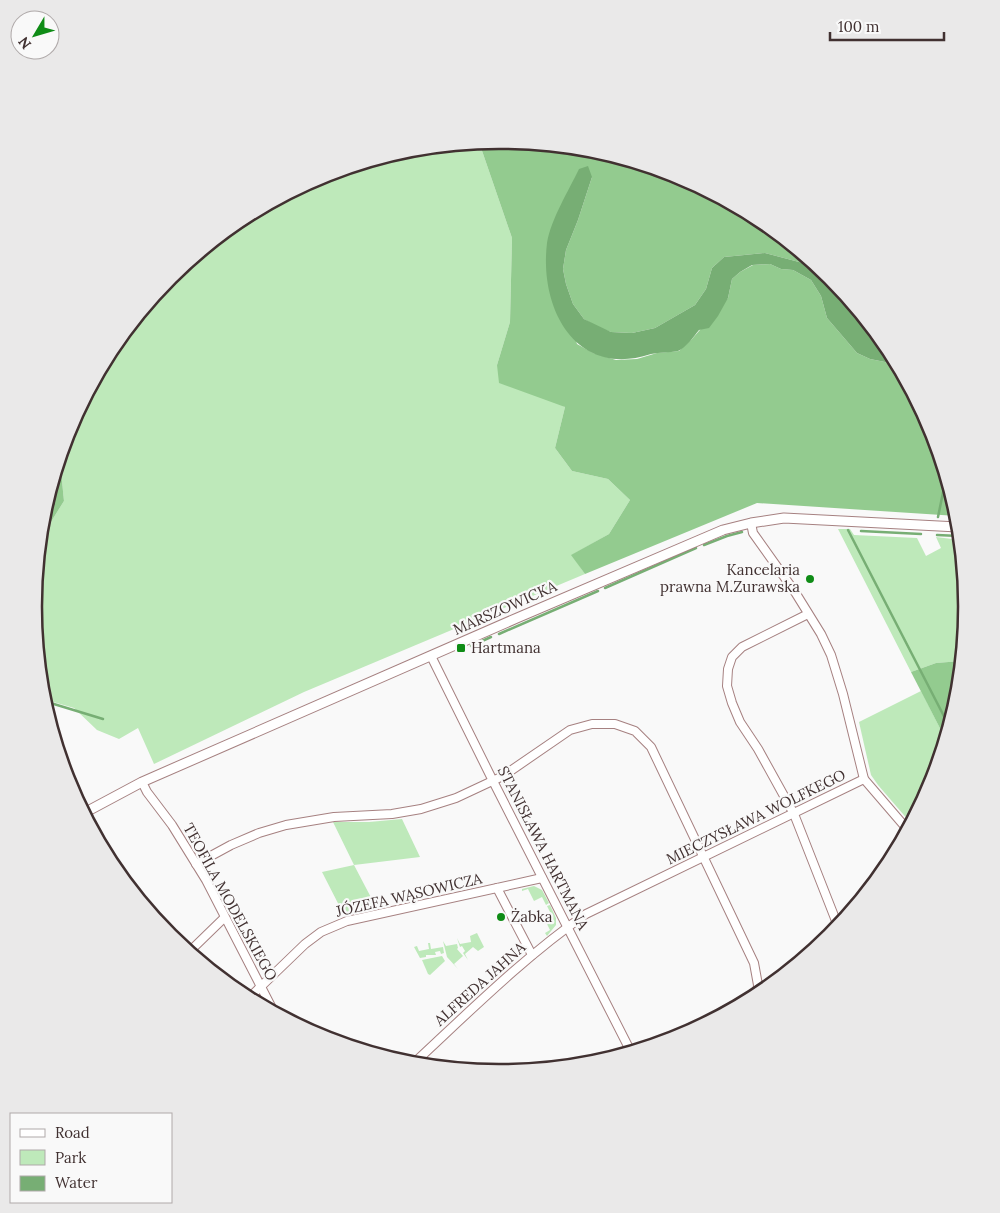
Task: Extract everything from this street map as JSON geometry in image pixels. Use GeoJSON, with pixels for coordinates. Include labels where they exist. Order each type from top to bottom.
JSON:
{"type":"FeatureCollection","features":[{"type":"Feature","properties":{"kind":"street","name":"MARSZOWICKA"},"geometry":{"type":"LineString","coordinates":[[90,810],[142,782],[723,530],[784,518],[951,527]]}},
{"type":"Feature","properties":{"kind":"street","name":"MIECZYSŁAWA WOLFKEGO"},"geometry":{"type":"LineString","coordinates":[[568,926],[586,914],[864,779],[844,694],[831,655],[821,634],[753,533],[751,523]]}},
{"type":"Feature","properties":{"kind":"street"},"geometry":{"type":"LineString","coordinates":[[808,614],[742,647],[732,657],[728,669],[727,686],[740,722],[758,749],[794,814],[835,918]]}},
{"type":"Feature","properties":{"kind":"street","name":"STANISŁAWA HARTMANA"},"geometry":{"type":"LineString","coordinates":[[431,656],[628,1045]]}},
{"type":"Feature","properties":{"kind":"street"},"geometry":{"type":"LineString","coordinates":[[196,864],[230,845],[259,833],[286,825],[327,818],[392,814],[420,809],[456,798],[503,776],[570,730],[592,724],[615,724],[635,731],[651,747],[754,963],[758,984]]}},
{"type":"Feature","properties":{"kind":"street"},"geometry":{"type":"LineString","coordinates":[[864,779],[902,823]]}},
{"type":"Feature","properties":{"kind":"street","name":"TEOFILA MODELSKIEGO"},"geometry":{"type":"LineString","coordinates":[[142,782],[196,864],[268,1001]]}},
{"type":"Feature","properties":{"kind":"street","name":"JÓZEFA WĄSOWICZA"},"geometry":{"type":"LineString","coordinates":[[255,992],[305,944],[321,932],[347,921],[542,878]]}},
{"type":"Feature","properties":{"kind":"street"},"geometry":{"type":"LineString","coordinates":[[497,888],[532,955]]}},
{"type":"Feature","properties":{"kind":"street"},"geometry":{"type":"LineString","coordinates":[[194,947],[224,918]]}},
{"type":"Feature","properties":{"kind":"street","name":"ALFREDA JAHNA"},"geometry":{"type":"LineString","coordinates":[[421,1057],[532,955],[568,926]]}},
{"type":"Feature","properties":{"kind":"green space"},"geometry":{"type":"Polygon","coordinates":[[[482,150],[512,238],[510,322],[497,365],[565,407],[555,448],[572,471],[608,479],[630,500],[609,534],[572,555],[585,574],[304,692],[154,764],[138,728],[119,739],[97,730],[74,708],[52,702],[43,636],[43,577],[50,524],[64,501],[62,477],[67,459],[77,431],[104,378],[137,328],[176,283],[198,263],[221,244],[271,210],[325,184],[353,173],[411,158],[440,153],[482,150]]]}},
{"type":"Feature","properties":{"kind":"green space"},"geometry":{"type":"Polygon","coordinates":[[[838,529],[850,529],[854,535],[917,538],[926,556],[941,548],[936,537],[953,539],[958,606],[954,662],[936,663],[911,672],[838,529]]]}},
{"type":"Feature","properties":{"kind":"green space"},"geometry":{"type":"Polygon","coordinates":[[[921,691],[941,729],[923,782],[906,817],[871,775],[859,722],[921,691]]]}},
{"type":"Feature","properties":{"kind":"green space"},"geometry":{"type":"Polygon","coordinates":[[[402,819],[420,857],[354,865],[333,822],[369,822],[402,819]]]}},
{"type":"Feature","properties":{"kind":"green space"},"geometry":{"type":"Polygon","coordinates":[[[354,865],[376,907],[344,915],[322,872],[354,865]]]}},
{"type":"Feature","properties":{"kind":"green space"},"geometry":{"type":"Polygon","coordinates":[[[534,886],[542,890],[549,903],[546,905],[542,897],[534,901],[528,889],[522,891],[522,889],[534,886]]]}},
{"type":"Feature","properties":{"kind":"green space"},"geometry":{"type":"Polygon","coordinates":[[[550,905],[556,918],[556,925],[547,936],[545,933],[550,930],[544,918],[551,914],[547,906],[550,905]]]}},
{"type":"Feature","properties":{"kind":"green space"},"geometry":{"type":"Polygon","coordinates":[[[477,933],[484,947],[478,951],[473,947],[465,954],[468,960],[463,953],[465,951],[462,946],[460,947],[457,938],[460,944],[471,942],[470,936],[477,933]]]}},
{"type":"Feature","properties":{"kind":"green space"},"geometry":{"type":"Polygon","coordinates":[[[443,941],[446,946],[457,944],[457,949],[463,956],[454,964],[458,969],[447,957],[443,941]]]}},
{"type":"Feature","properties":{"kind":"green space"},"geometry":{"type":"Polygon","coordinates":[[[428,943],[430,943],[431,949],[443,947],[444,953],[441,954],[440,951],[435,952],[436,955],[426,955],[426,957],[420,958],[414,947],[417,946],[419,951],[429,949],[428,943]]]}},
{"type":"Feature","properties":{"kind":"green space"},"geometry":{"type":"Polygon","coordinates":[[[442,956],[445,961],[430,975],[428,974],[422,960],[442,956]]]}},
{"type":"Feature","properties":{"kind":"shaded area"},"geometry":{"type":"Polygon","coordinates":[[[482,150],[530,150],[560,153],[618,165],[647,173],[675,184],[729,210],[779,244],[802,263],[765,253],[724,257],[712,268],[706,289],[695,305],[655,328],[632,333],[611,332],[599,328],[584,319],[573,304],[563,269],[566,250],[592,177],[564,200],[548,241],[577,344],[593,353],[616,360],[637,359],[657,353],[679,351],[728,298],[732,279],[740,272],[753,265],[770,264],[781,269],[793,270],[811,280],[821,296],[827,318],[857,353],[870,359],[887,363],[923,431],[942,488],[949,515],[757,503],[585,574],[571,555],[609,534],[630,500],[608,479],[572,471],[555,448],[565,407],[499,383],[497,365],[510,322],[512,238],[482,150]]]}},
{"type":"Feature","properties":{"kind":"shaded area"},"geometry":{"type":"Polygon","coordinates":[[[62,477],[64,501],[50,524],[62,477]]]}},
{"type":"Feature","properties":{"kind":"shaded area"},"geometry":{"type":"Polygon","coordinates":[[[954,662],[949,696],[941,729],[911,672],[936,663],[954,662]]]}},
{"type":"Feature","properties":{"kind":"water"},"geometry":{"type":"Polygon","coordinates":[[[588,166],[592,177],[566,250],[563,269],[573,304],[584,319],[611,332],[632,333],[655,328],[695,305],[706,289],[712,268],[724,257],[765,253],[802,263],[844,305],[863,328],[887,363],[870,359],[857,353],[827,318],[821,296],[811,280],[793,270],[781,269],[770,264],[752,265],[732,279],[728,298],[709,328],[699,330],[687,345],[678,351],[654,353],[625,359],[602,356],[583,347],[568,333],[557,314],[549,292],[546,268],[549,234],[556,215],[579,169],[588,166]]]}},
{"type":"Feature","properties":{"kind":"waterway"},"geometry":{"type":"LineString","coordinates":[[938,517],[943,492]]}},
{"type":"Feature","properties":{"kind":"waterway"},"geometry":{"type":"LineString","coordinates":[[848,530],[944,716]]}},
{"type":"Feature","properties":{"kind":"waterway"},"geometry":{"type":"LineString","coordinates":[[861,531],[921,534]]}},
{"type":"Feature","properties":{"kind":"waterway"},"geometry":{"type":"LineString","coordinates":[[704,545],[742,532]]}},
{"type":"Feature","properties":{"kind":"waterway"},"geometry":{"type":"LineString","coordinates":[[937,535],[952,536]]}},
{"type":"Feature","properties":{"kind":"waterway"},"geometry":{"type":"LineString","coordinates":[[605,588],[696,548]]}},
{"type":"Feature","properties":{"kind":"waterway"},"geometry":{"type":"LineString","coordinates":[[499,634],[598,591]]}},
{"type":"Feature","properties":{"kind":"waterway"},"geometry":{"type":"LineString","coordinates":[[471,646],[491,637]]}},
{"type":"Feature","properties":{"kind":"waterway"},"geometry":{"type":"LineString","coordinates":[[53,704],[103,719]]}},
{"type":"Feature","properties":{"kind":"place","name":"Kancelaria prawna M.Zurawska"},"geometry":{"type":"Point","coordinates":[810,579]}},
{"type":"Feature","properties":{"kind":"place","name":"Hartmana"},"geometry":{"type":"Point","coordinates":[461,648]}},
{"type":"Feature","properties":{"kind":"place","name":"Żabka"},"geometry":{"type":"Point","coordinates":[501,917]}}]}
